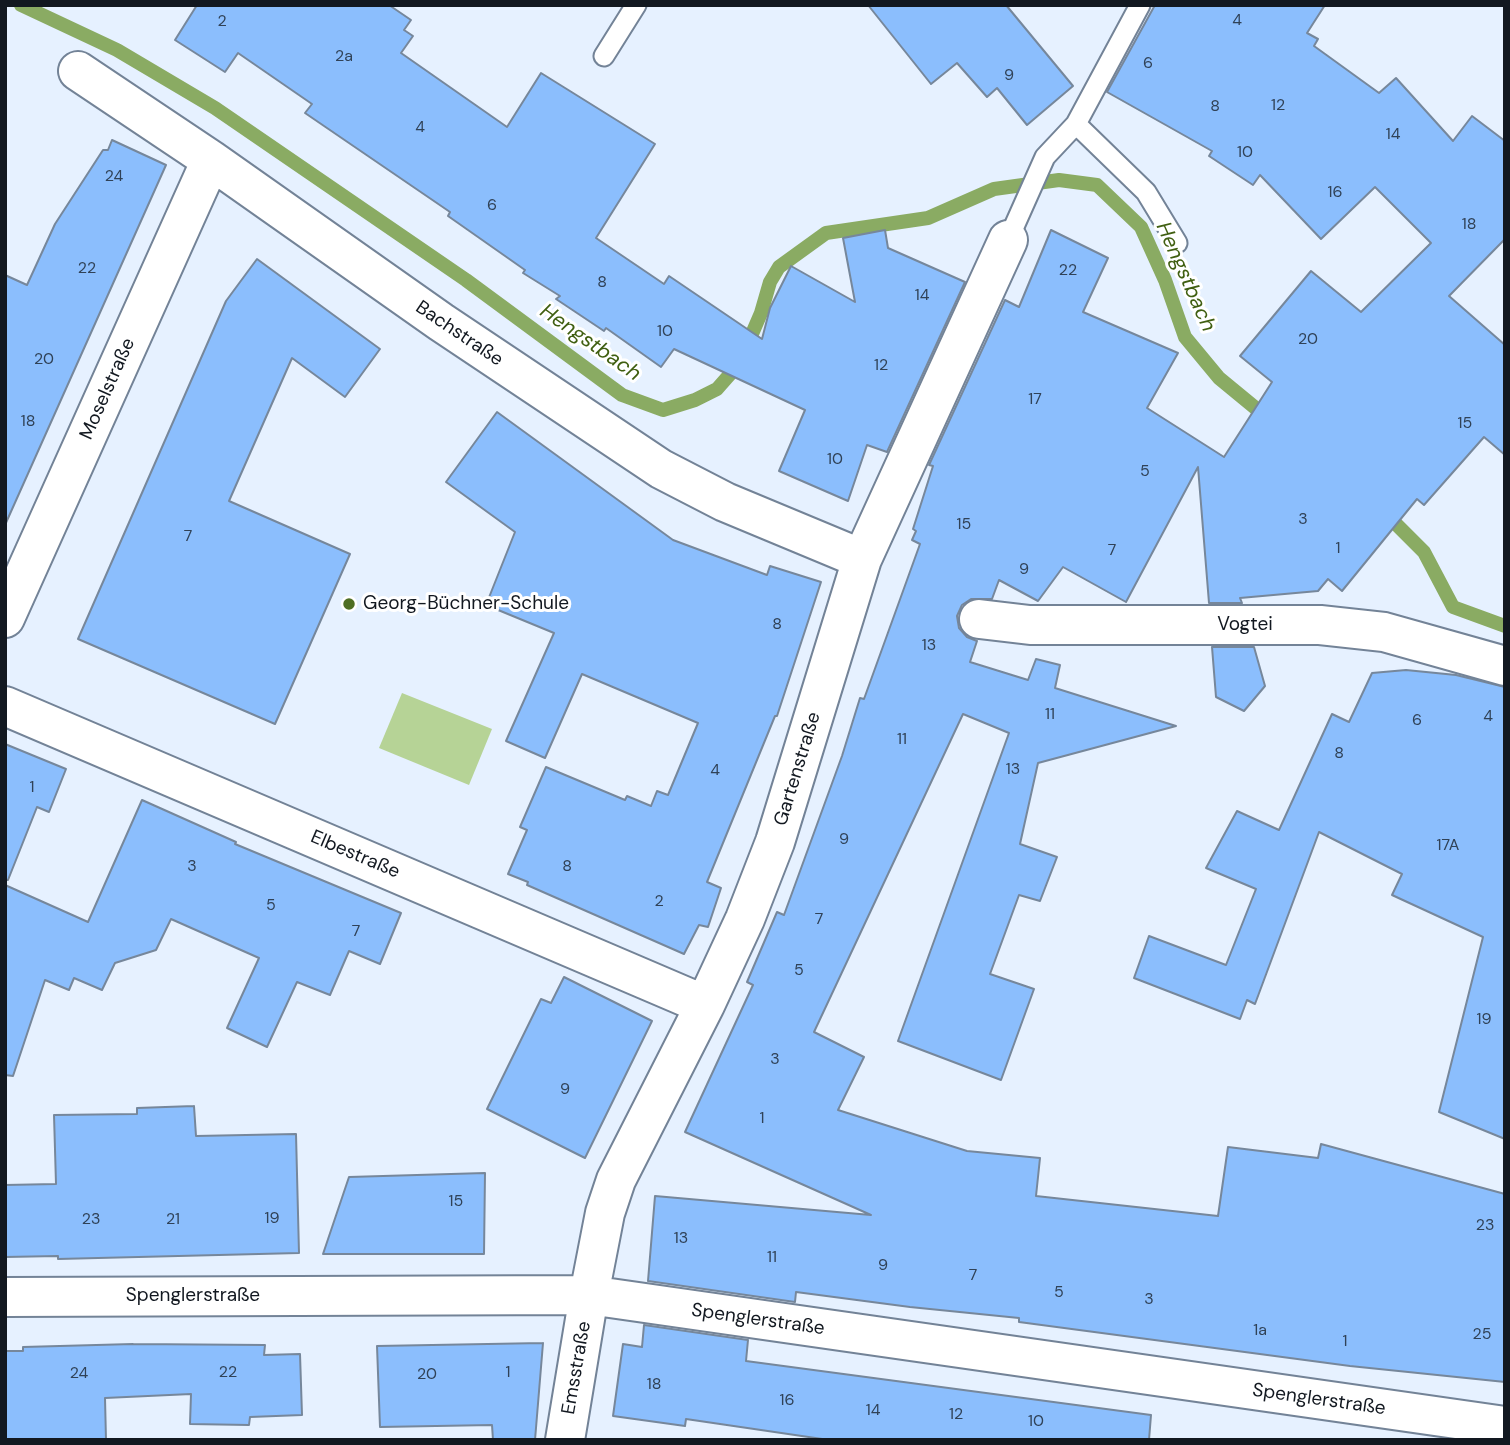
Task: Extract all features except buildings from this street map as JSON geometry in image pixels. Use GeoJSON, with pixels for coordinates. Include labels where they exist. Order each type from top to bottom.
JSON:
{"type":"FeatureCollection","features":[{"type":"Feature","properties":{"kind":"street","name":"Bachstraße"},"geometry":{"type":"LineString","coordinates":[[78,71],[211,160],[441,322],[661,469],[725,502],[862,559]]}},
{"type":"Feature","properties":{"kind":"street","name":"Moselstraße"},"geometry":{"type":"LineString","coordinates":[[5,618],[211,160]]}},
{"type":"Feature","properties":{"kind":"street","name":"Gartenstraße"},"geometry":{"type":"LineString","coordinates":[[589,1295],[605,1213],[616,1180],[705,1005],[745,919],[775,842],[862,559],[1008,240]]}},
{"type":"Feature","properties":{"kind":"street","name":"Vogtei"},"geometry":{"type":"LineString","coordinates":[[979,619],[1030,625],[1320,625],[1384,632],[1505,666]]}},
{"type":"Feature","properties":{"kind":"street","name":"Elbestraße"},"geometry":{"type":"LineString","coordinates":[[5,706],[705,1005]]}},
{"type":"Feature","properties":{"kind":"street","name":"Spenglerstraße"},"geometry":{"type":"LineString","coordinates":[[5,1297],[589,1295],[1505,1426]]}},
{"type":"Feature","properties":{"kind":"street","name":"Emsstraße"},"geometry":{"type":"LineString","coordinates":[[565,1440],[589,1295]]}},
{"type":"Feature","properties":{"kind":"lane"},"geometry":{"type":"LineString","coordinates":[[604,56],[636,5]]}},
{"type":"Feature","properties":{"kind":"lane"},"geometry":{"type":"LineString","coordinates":[[1008,240],[1045,157],[1076,124],[1140,5]]}},
{"type":"Feature","properties":{"kind":"lane"},"geometry":{"type":"LineString","coordinates":[[1076,124],[1146,192],[1177,243]]}},
{"type":"Feature","properties":{"kind":"green space"},"geometry":{"type":"Polygon","coordinates":[[[402,693],[492,729],[469,785],[379,748],[402,693]]]}},
{"type":"Feature","properties":{"kind":"waterway","name":"Hengstbach"},"geometry":{"type":"LineString","coordinates":[[21,5],[117,50],[215,108],[466,280],[622,395],[663,410],[695,400],[717,389],[739,364],[761,313],[770,282],[779,267],[826,233],[928,218],[994,189],[1059,180],[1097,185],[1141,227],[1165,280],[1185,337],[1219,378],[1270,420]]}},
{"type":"Feature","properties":{"kind":"waterway","name":"Hengstbach"},"geometry":{"type":"LineString","coordinates":[[1384,512],[1424,552],[1453,607],[1505,626]]}},
{"type":"Feature","properties":{"kind":"place","name":"Georg-Büchner-Schule"},"geometry":{"type":"Point","coordinates":[349,604]}}]}
